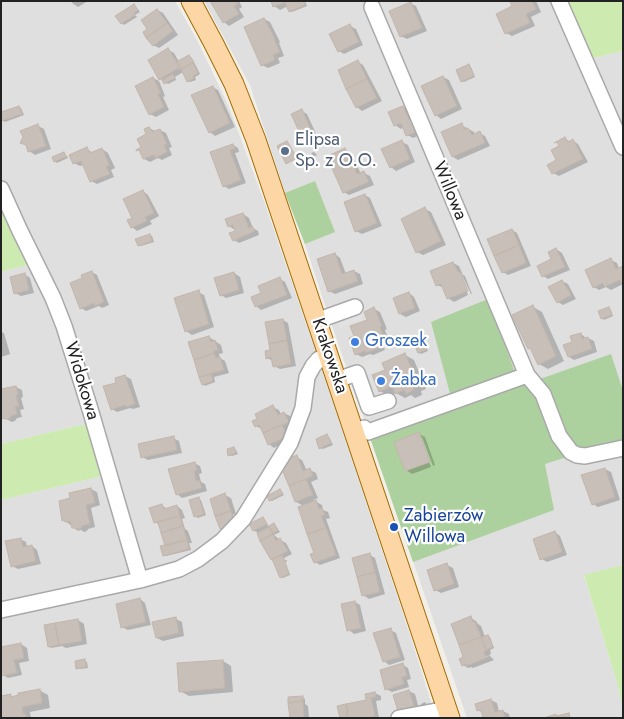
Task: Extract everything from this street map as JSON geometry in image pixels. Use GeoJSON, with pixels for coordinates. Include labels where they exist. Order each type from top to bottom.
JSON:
{"type":"FeatureCollection","features":[{"type":"Feature","properties":{"kind":"main road","name":"Krakowska"},"geometry":{"type":"LineString","coordinates":[[191,1],[242,102],[449,713]]}},
{"type":"Feature","properties":{"kind":"street"},"geometry":{"type":"LineString","coordinates":[[559,1],[623,147]]}},
{"type":"Feature","properties":{"kind":"street","name":"Willowa"},"geometry":{"type":"LineString","coordinates":[[372,7],[527,376],[543,394],[560,436],[571,452],[577,455],[585,456],[623,448]]}},
{"type":"Feature","properties":{"kind":"street","name":"Widokowa"},"geometry":{"type":"LineString","coordinates":[[1,189],[53,298],[64,326],[140,580]]}},
{"type":"Feature","properties":{"kind":"street"},"geometry":{"type":"LineString","coordinates":[[316,320],[355,308]]}},
{"type":"Feature","properties":{"kind":"street"},"geometry":{"type":"LineString","coordinates":[[1,610],[140,580],[179,569],[198,559],[222,541],[243,519],[290,443],[303,408],[307,377],[319,359],[328,356]]}},
{"type":"Feature","properties":{"kind":"street"},"geometry":{"type":"LineString","coordinates":[[337,380],[357,373],[369,407],[388,401]]}},
{"type":"Feature","properties":{"kind":"street"},"geometry":{"type":"LineString","coordinates":[[354,432],[364,428],[368,432],[527,376]]}},
{"type":"Feature","properties":{"kind":"street"},"geometry":{"type":"LineString","coordinates":[[399,718],[449,713]]}},
{"type":"Feature","properties":{"kind":"shaded area"},"geometry":{"type":"Polygon","coordinates":[[[1,1],[175,1],[198,42],[229,107],[265,204],[328,388],[436,718],[1,718],[1,500],[103,476],[81,425],[1,444],[1,272],[32,264],[1,200],[1,1]]]}},
{"type":"Feature","properties":{"kind":"shaded area"},"geometry":{"type":"Polygon","coordinates":[[[204,1],[564,1],[589,59],[623,51],[623,565],[584,576],[618,686],[623,718],[467,718],[305,244],[285,193],[250,85],[204,1]]]}},
{"type":"Feature","properties":{"kind":"shaded area"},"geometry":{"type":"Polygon","coordinates":[[[356,300],[363,319],[340,327],[333,309],[356,300]]]}},
{"type":"Feature","properties":{"kind":"shaded area"},"geometry":{"type":"Polygon","coordinates":[[[377,357],[382,370],[364,376],[372,398],[392,391],[398,407],[366,419],[347,368],[377,357]]]}},
{"type":"Feature","properties":{"kind":"green space"},"geometry":{"type":"Polygon","coordinates":[[[564,1],[623,1],[623,51],[589,59],[564,1]]]}},
{"type":"Feature","properties":{"kind":"green space"},"geometry":{"type":"Polygon","coordinates":[[[315,181],[335,232],[305,244],[285,193],[315,181]]]}},
{"type":"Feature","properties":{"kind":"green space"},"geometry":{"type":"Polygon","coordinates":[[[1,200],[32,264],[1,272],[1,200]]]}},
{"type":"Feature","properties":{"kind":"green space"},"geometry":{"type":"Polygon","coordinates":[[[488,299],[520,386],[611,354],[623,391],[623,439],[545,464],[554,510],[413,562],[368,432],[453,405],[431,322],[488,299]]]}},
{"type":"Feature","properties":{"kind":"green space"},"geometry":{"type":"Polygon","coordinates":[[[81,425],[90,427],[103,476],[1,500],[1,444],[81,425]]]}},
{"type":"Feature","properties":{"kind":"green space"},"geometry":{"type":"Polygon","coordinates":[[[623,565],[623,709],[618,686],[584,575],[623,565]]]}},
{"type":"Feature","properties":{"kind":"building"},"geometry":{"type":"Polygon","coordinates":[[[210,1],[236,1],[238,4],[234,6],[239,14],[223,23],[210,1]]]}},
{"type":"Feature","properties":{"kind":"building"},"geometry":{"type":"Polygon","coordinates":[[[271,1],[285,1],[286,2],[273,7],[271,1]]]}},
{"type":"Feature","properties":{"kind":"building"},"geometry":{"type":"Polygon","coordinates":[[[288,1],[304,1],[305,5],[289,12],[285,3],[288,1]]]}},
{"type":"Feature","properties":{"kind":"building"},"geometry":{"type":"Polygon","coordinates":[[[532,1],[536,9],[526,14],[530,23],[505,34],[496,14],[512,6],[510,2],[532,1]]]}},
{"type":"Feature","properties":{"kind":"building"},"geometry":{"type":"Polygon","coordinates":[[[411,2],[422,28],[400,37],[389,11],[411,2]]]}},
{"type":"Feature","properties":{"kind":"building"},"geometry":{"type":"Polygon","coordinates":[[[134,4],[138,10],[134,13],[135,15],[121,24],[115,16],[134,4]]]}},
{"type":"Feature","properties":{"kind":"building"},"geometry":{"type":"Polygon","coordinates":[[[157,9],[167,23],[146,38],[143,32],[147,29],[141,20],[157,9]]]}},
{"type":"Feature","properties":{"kind":"building"},"geometry":{"type":"Polygon","coordinates":[[[264,18],[280,52],[273,55],[275,60],[261,66],[244,27],[264,18]]]}},
{"type":"Feature","properties":{"kind":"building"},"geometry":{"type":"Polygon","coordinates":[[[167,23],[173,31],[153,46],[146,38],[167,23]]]}},
{"type":"Feature","properties":{"kind":"building"},"geometry":{"type":"Polygon","coordinates":[[[350,24],[359,42],[338,52],[329,34],[350,24]]]}},
{"type":"Feature","properties":{"kind":"building"},"geometry":{"type":"Polygon","coordinates":[[[168,48],[180,67],[159,80],[148,60],[168,48]]]}},
{"type":"Feature","properties":{"kind":"building"},"geometry":{"type":"Polygon","coordinates":[[[189,55],[194,62],[179,70],[178,68],[180,67],[176,62],[189,55]]]}},
{"type":"Feature","properties":{"kind":"building"},"geometry":{"type":"Polygon","coordinates":[[[358,60],[367,79],[346,89],[338,70],[358,60]]]}},
{"type":"Feature","properties":{"kind":"building"},"geometry":{"type":"Polygon","coordinates":[[[193,63],[198,73],[187,82],[181,69],[193,63]]]}},
{"type":"Feature","properties":{"kind":"building"},"geometry":{"type":"Polygon","coordinates":[[[469,64],[474,76],[461,82],[456,70],[469,64]]]}},
{"type":"Feature","properties":{"kind":"building"},"geometry":{"type":"Polygon","coordinates":[[[173,74],[175,78],[164,84],[162,80],[173,74]]]}},
{"type":"Feature","properties":{"kind":"building"},"geometry":{"type":"Polygon","coordinates":[[[443,76],[457,106],[435,116],[421,86],[443,76]]]}},
{"type":"Feature","properties":{"kind":"building"},"geometry":{"type":"Polygon","coordinates":[[[153,77],[161,93],[158,94],[164,107],[149,115],[135,86],[153,77]]]}},
{"type":"Feature","properties":{"kind":"building"},"geometry":{"type":"Polygon","coordinates":[[[367,79],[377,98],[356,108],[346,89],[367,79]]]}},
{"type":"Feature","properties":{"kind":"building"},"geometry":{"type":"Polygon","coordinates":[[[213,86],[230,123],[209,133],[191,95],[213,86]]]}},
{"type":"Feature","properties":{"kind":"building"},"geometry":{"type":"Polygon","coordinates":[[[19,106],[22,114],[1,121],[1,112],[19,106]]]}},
{"type":"Feature","properties":{"kind":"building"},"geometry":{"type":"Polygon","coordinates":[[[403,106],[409,119],[412,118],[418,131],[406,136],[401,123],[394,126],[388,112],[403,106]]]}},
{"type":"Feature","properties":{"kind":"building"},"geometry":{"type":"Polygon","coordinates":[[[302,109],[313,135],[303,140],[291,114],[302,109]]]}},
{"type":"Feature","properties":{"kind":"building"},"geometry":{"type":"Polygon","coordinates":[[[462,123],[464,129],[468,128],[472,135],[480,131],[485,143],[452,157],[441,132],[462,123]]]}},
{"type":"Feature","properties":{"kind":"building"},"geometry":{"type":"Polygon","coordinates":[[[38,124],[46,146],[28,152],[26,145],[20,143],[23,137],[20,131],[38,124]]]}},
{"type":"Feature","properties":{"kind":"building"},"geometry":{"type":"Polygon","coordinates":[[[149,127],[152,132],[160,129],[167,144],[164,145],[167,152],[155,158],[154,155],[143,159],[139,150],[136,151],[141,147],[137,139],[146,134],[144,129],[149,127]]]}},
{"type":"Feature","properties":{"kind":"building"},"geometry":{"type":"Polygon","coordinates":[[[565,137],[568,142],[573,139],[583,159],[552,174],[547,165],[556,160],[551,150],[559,146],[557,142],[554,143],[565,137]]]}},
{"type":"Feature","properties":{"kind":"building"},"geometry":{"type":"Polygon","coordinates":[[[402,140],[410,159],[390,168],[381,149],[402,140]]]}},
{"type":"Feature","properties":{"kind":"building"},"geometry":{"type":"Polygon","coordinates":[[[287,141],[297,158],[286,164],[277,146],[287,141]]]}},
{"type":"Feature","properties":{"kind":"building"},"geometry":{"type":"Polygon","coordinates":[[[233,144],[235,149],[230,150],[241,180],[223,187],[210,152],[233,144]]]}},
{"type":"Feature","properties":{"kind":"building"},"geometry":{"type":"Polygon","coordinates":[[[87,147],[90,153],[102,148],[110,166],[106,167],[110,174],[90,182],[81,161],[73,164],[69,155],[87,147]]]}},
{"type":"Feature","properties":{"kind":"building"},"geometry":{"type":"Polygon","coordinates":[[[345,148],[357,174],[364,171],[369,182],[343,193],[331,166],[334,165],[330,155],[345,148]]]}},
{"type":"Feature","properties":{"kind":"building"},"geometry":{"type":"Polygon","coordinates":[[[64,152],[66,157],[54,162],[52,157],[64,152]]]}},
{"type":"Feature","properties":{"kind":"building"},"geometry":{"type":"Polygon","coordinates":[[[143,190],[154,213],[145,217],[147,221],[131,228],[127,220],[132,218],[123,199],[143,190]]]}},
{"type":"Feature","properties":{"kind":"building"},"geometry":{"type":"Polygon","coordinates":[[[365,194],[377,223],[355,232],[344,202],[365,194]]]}},
{"type":"Feature","properties":{"kind":"building"},"geometry":{"type":"Polygon","coordinates":[[[425,207],[441,241],[416,253],[401,219],[425,207]]]}},
{"type":"Feature","properties":{"kind":"building"},"geometry":{"type":"Polygon","coordinates":[[[243,213],[249,228],[252,226],[255,231],[233,241],[229,233],[235,231],[233,225],[228,227],[225,219],[243,213]]]}},
{"type":"Feature","properties":{"kind":"building"},"geometry":{"type":"Polygon","coordinates":[[[512,229],[519,245],[494,256],[487,239],[512,229]]]}},
{"type":"Feature","properties":{"kind":"building"},"geometry":{"type":"Polygon","coordinates":[[[150,234],[152,241],[138,246],[135,239],[150,234]]]}},
{"type":"Feature","properties":{"kind":"building"},"geometry":{"type":"Polygon","coordinates":[[[519,245],[526,263],[502,273],[494,256],[519,245]]]}},
{"type":"Feature","properties":{"kind":"building"},"geometry":{"type":"Polygon","coordinates":[[[556,248],[565,267],[542,277],[537,266],[551,259],[548,252],[556,248]]]}},
{"type":"Feature","properties":{"kind":"building"},"geometry":{"type":"Polygon","coordinates":[[[335,253],[342,274],[354,270],[358,281],[328,292],[317,259],[335,253]]]}},
{"type":"Feature","properties":{"kind":"building"},"geometry":{"type":"Polygon","coordinates":[[[611,258],[616,269],[623,266],[623,284],[620,280],[604,287],[603,283],[593,288],[585,270],[611,258]]]}},
{"type":"Feature","properties":{"kind":"building"},"geometry":{"type":"Polygon","coordinates":[[[453,262],[458,272],[460,272],[468,291],[447,299],[441,284],[436,286],[430,271],[453,262]]]}},
{"type":"Feature","properties":{"kind":"building"},"geometry":{"type":"Polygon","coordinates":[[[92,271],[104,302],[95,306],[94,303],[80,309],[70,283],[82,278],[81,275],[92,271]]]}},
{"type":"Feature","properties":{"kind":"building"},"geometry":{"type":"Polygon","coordinates":[[[234,272],[239,290],[220,296],[214,278],[234,272]]]}},
{"type":"Feature","properties":{"kind":"building"},"geometry":{"type":"Polygon","coordinates":[[[25,273],[29,290],[14,294],[10,277],[25,273]]]}},
{"type":"Feature","properties":{"kind":"building"},"geometry":{"type":"Polygon","coordinates":[[[280,277],[287,295],[255,307],[251,297],[261,293],[258,286],[280,277]]]}},
{"type":"Feature","properties":{"kind":"building"},"geometry":{"type":"Polygon","coordinates":[[[562,280],[571,295],[557,303],[548,287],[562,280]]]}},
{"type":"Feature","properties":{"kind":"building"},"geometry":{"type":"Polygon","coordinates":[[[199,290],[209,324],[185,332],[174,298],[199,290]]]}},
{"type":"Feature","properties":{"kind":"building"},"geometry":{"type":"Polygon","coordinates":[[[409,292],[415,308],[399,314],[393,298],[409,292]]]}},
{"type":"Feature","properties":{"kind":"building"},"geometry":{"type":"Polygon","coordinates":[[[533,305],[556,356],[538,365],[512,315],[533,305]]]}},
{"type":"Feature","properties":{"kind":"building"},"geometry":{"type":"Polygon","coordinates":[[[374,307],[382,326],[380,327],[384,338],[378,340],[380,347],[355,355],[349,338],[354,336],[350,326],[367,320],[364,312],[374,307]]]}},
{"type":"Feature","properties":{"kind":"building"},"geometry":{"type":"Polygon","coordinates":[[[609,307],[612,315],[601,319],[598,311],[609,307]]]}},
{"type":"Feature","properties":{"kind":"building"},"geometry":{"type":"Polygon","coordinates":[[[283,319],[287,340],[269,344],[265,322],[283,319]]]}},
{"type":"Feature","properties":{"kind":"building"},"geometry":{"type":"Polygon","coordinates":[[[581,333],[582,339],[588,337],[592,349],[568,357],[563,345],[572,342],[570,336],[581,333]]]}},
{"type":"Feature","properties":{"kind":"building"},"geometry":{"type":"Polygon","coordinates":[[[209,336],[211,342],[215,340],[218,350],[194,360],[188,342],[209,336]]]}},
{"type":"Feature","properties":{"kind":"building"},"geometry":{"type":"Polygon","coordinates":[[[421,336],[426,350],[418,353],[412,340],[421,336]]]}},
{"type":"Feature","properties":{"kind":"building"},"geometry":{"type":"Polygon","coordinates":[[[287,340],[291,364],[273,367],[271,357],[266,359],[265,351],[270,350],[269,344],[287,340]]]}},
{"type":"Feature","properties":{"kind":"building"},"geometry":{"type":"Polygon","coordinates":[[[214,353],[216,358],[220,357],[224,370],[199,377],[194,360],[214,353]]]}},
{"type":"Feature","properties":{"kind":"building"},"geometry":{"type":"Polygon","coordinates":[[[405,353],[418,384],[413,387],[414,390],[406,394],[404,390],[395,394],[392,386],[379,392],[372,375],[385,370],[382,363],[405,353]]]}},
{"type":"Feature","properties":{"kind":"building"},"geometry":{"type":"Polygon","coordinates":[[[211,374],[213,381],[202,385],[199,377],[211,374]]]}},
{"type":"Feature","properties":{"kind":"building"},"geometry":{"type":"Polygon","coordinates":[[[125,375],[135,404],[111,410],[103,386],[116,383],[115,378],[125,375]]]}},
{"type":"Feature","properties":{"kind":"building"},"geometry":{"type":"Polygon","coordinates":[[[16,386],[19,406],[15,407],[17,414],[10,418],[1,418],[1,389],[16,386]]]}},
{"type":"Feature","properties":{"kind":"building"},"geometry":{"type":"Polygon","coordinates":[[[273,405],[278,415],[284,412],[289,422],[263,433],[259,425],[255,427],[252,421],[257,419],[255,414],[273,405]]]}},
{"type":"Feature","properties":{"kind":"building"},"geometry":{"type":"Polygon","coordinates":[[[282,425],[285,437],[268,445],[263,433],[282,425]]]}},
{"type":"Feature","properties":{"kind":"building"},"geometry":{"type":"Polygon","coordinates":[[[419,432],[430,462],[405,471],[394,442],[419,432]]]}},
{"type":"Feature","properties":{"kind":"building"},"geometry":{"type":"Polygon","coordinates":[[[327,434],[331,443],[319,449],[316,439],[327,434]]]}},
{"type":"Feature","properties":{"kind":"building"},"geometry":{"type":"Polygon","coordinates":[[[174,436],[177,450],[141,458],[138,444],[174,436]]]}},
{"type":"Feature","properties":{"kind":"building"},"geometry":{"type":"Polygon","coordinates":[[[234,447],[236,453],[228,456],[227,449],[234,447]]]}},
{"type":"Feature","properties":{"kind":"building"},"geometry":{"type":"Polygon","coordinates":[[[297,455],[303,471],[310,468],[313,476],[289,486],[280,465],[282,461],[297,455]]]}},
{"type":"Feature","properties":{"kind":"building"},"geometry":{"type":"Polygon","coordinates":[[[195,462],[197,470],[194,471],[196,481],[199,480],[202,488],[176,495],[168,469],[195,462]]]}},
{"type":"Feature","properties":{"kind":"building"},"geometry":{"type":"Polygon","coordinates":[[[605,468],[615,497],[592,505],[581,475],[605,468]]]}},
{"type":"Feature","properties":{"kind":"building"},"geometry":{"type":"Polygon","coordinates":[[[306,479],[313,495],[295,502],[289,486],[306,479]]]}},
{"type":"Feature","properties":{"kind":"building"},"geometry":{"type":"Polygon","coordinates":[[[91,488],[95,503],[86,505],[90,524],[82,526],[81,529],[72,528],[70,521],[62,521],[59,501],[70,498],[69,493],[91,488]]]}},
{"type":"Feature","properties":{"kind":"building"},"geometry":{"type":"Polygon","coordinates":[[[280,489],[283,494],[269,501],[267,496],[280,489]]]}},
{"type":"Feature","properties":{"kind":"building"},"geometry":{"type":"Polygon","coordinates":[[[225,493],[231,511],[215,516],[210,499],[225,493]]]}},
{"type":"Feature","properties":{"kind":"building"},"geometry":{"type":"Polygon","coordinates":[[[199,497],[204,514],[194,517],[189,500],[199,497]]]}},
{"type":"Feature","properties":{"kind":"building"},"geometry":{"type":"Polygon","coordinates":[[[316,500],[319,509],[322,508],[325,515],[321,516],[326,528],[307,534],[298,507],[316,500]]]}},
{"type":"Feature","properties":{"kind":"building"},"geometry":{"type":"Polygon","coordinates":[[[162,504],[164,509],[177,505],[180,516],[154,523],[149,508],[162,504]]]}},
{"type":"Feature","properties":{"kind":"building"},"geometry":{"type":"Polygon","coordinates":[[[231,511],[234,523],[220,529],[215,516],[231,511]]]}},
{"type":"Feature","properties":{"kind":"building"},"geometry":{"type":"Polygon","coordinates":[[[180,516],[183,526],[161,533],[158,522],[180,516]]]}},
{"type":"Feature","properties":{"kind":"building"},"geometry":{"type":"Polygon","coordinates":[[[263,517],[267,524],[253,531],[249,524],[263,517]]]}},
{"type":"Feature","properties":{"kind":"building"},"geometry":{"type":"Polygon","coordinates":[[[274,523],[278,531],[273,533],[269,526],[274,523]]]}},
{"type":"Feature","properties":{"kind":"building"},"geometry":{"type":"Polygon","coordinates":[[[183,526],[187,540],[165,546],[161,533],[183,526]]]}},
{"type":"Feature","properties":{"kind":"building"},"geometry":{"type":"Polygon","coordinates":[[[269,527],[273,534],[260,541],[257,533],[269,527]]]}},
{"type":"Feature","properties":{"kind":"building"},"geometry":{"type":"Polygon","coordinates":[[[326,528],[336,555],[314,563],[310,554],[314,553],[307,534],[326,528]]]}},
{"type":"Feature","properties":{"kind":"building"},"geometry":{"type":"Polygon","coordinates":[[[555,531],[562,552],[540,560],[533,539],[555,531]]]}},
{"type":"Feature","properties":{"kind":"building"},"geometry":{"type":"Polygon","coordinates":[[[273,534],[276,541],[280,538],[288,551],[271,560],[260,541],[273,534]]]}},
{"type":"Feature","properties":{"kind":"building"},"geometry":{"type":"Polygon","coordinates":[[[21,538],[23,547],[32,545],[36,561],[11,567],[5,541],[21,538]]]}},
{"type":"Feature","properties":{"kind":"building"},"geometry":{"type":"Polygon","coordinates":[[[187,540],[189,549],[163,556],[160,546],[187,540]]]}},
{"type":"Feature","properties":{"kind":"building"},"geometry":{"type":"Polygon","coordinates":[[[370,553],[375,572],[357,577],[352,558],[370,553]]]}},
{"type":"Feature","properties":{"kind":"building"},"geometry":{"type":"Polygon","coordinates":[[[282,555],[284,561],[287,561],[285,562],[289,574],[280,578],[272,559],[282,555]]]}},
{"type":"Feature","properties":{"kind":"building"},"geometry":{"type":"Polygon","coordinates":[[[447,563],[454,584],[434,591],[427,570],[447,563]]]}},
{"type":"Feature","properties":{"kind":"building"},"geometry":{"type":"Polygon","coordinates":[[[375,572],[380,592],[362,596],[357,577],[375,572]]]}},
{"type":"Feature","properties":{"kind":"building"},"geometry":{"type":"Polygon","coordinates":[[[140,598],[146,622],[121,628],[116,604],[140,598]]]}},
{"type":"Feature","properties":{"kind":"building"},"geometry":{"type":"Polygon","coordinates":[[[355,601],[361,628],[347,631],[341,604],[355,601]]]}},
{"type":"Feature","properties":{"kind":"building"},"geometry":{"type":"Polygon","coordinates":[[[471,616],[481,637],[459,645],[451,624],[471,616]]]}},
{"type":"Feature","properties":{"kind":"building"},"geometry":{"type":"Polygon","coordinates":[[[176,617],[179,633],[156,638],[152,622],[176,617]]]}},
{"type":"Feature","properties":{"kind":"building"},"geometry":{"type":"Polygon","coordinates":[[[78,619],[82,641],[59,645],[55,623],[78,619]]]}},
{"type":"Feature","properties":{"kind":"building"},"geometry":{"type":"Polygon","coordinates":[[[55,623],[59,645],[48,647],[44,625],[55,623]]]}},
{"type":"Feature","properties":{"kind":"building"},"geometry":{"type":"Polygon","coordinates":[[[391,628],[400,657],[383,662],[373,633],[391,628]]]}},
{"type":"Feature","properties":{"kind":"building"},"geometry":{"type":"Polygon","coordinates":[[[488,635],[493,647],[486,650],[481,637],[488,635]]]}},
{"type":"Feature","properties":{"kind":"building"},"geometry":{"type":"Polygon","coordinates":[[[481,637],[486,651],[484,652],[485,656],[488,655],[489,657],[462,666],[459,659],[463,657],[459,645],[481,637]]]}},
{"type":"Feature","properties":{"kind":"building"},"geometry":{"type":"Polygon","coordinates":[[[21,643],[24,658],[14,660],[17,673],[1,676],[1,647],[21,643]]]}},
{"type":"Feature","properties":{"kind":"building"},"geometry":{"type":"Polygon","coordinates":[[[85,659],[86,667],[76,669],[75,661],[85,659]]]}},
{"type":"Feature","properties":{"kind":"building"},"geometry":{"type":"Polygon","coordinates":[[[223,660],[225,688],[179,692],[177,663],[223,660]]]}},
{"type":"Feature","properties":{"kind":"building"},"geometry":{"type":"Polygon","coordinates":[[[403,663],[407,676],[402,677],[404,684],[385,690],[380,670],[403,663]]]}},
{"type":"Feature","properties":{"kind":"building"},"geometry":{"type":"Polygon","coordinates":[[[40,689],[42,703],[22,707],[26,718],[1,718],[1,696],[11,694],[11,697],[18,695],[18,693],[40,689]]]}},
{"type":"Feature","properties":{"kind":"building"},"geometry":{"type":"Polygon","coordinates":[[[409,690],[414,706],[398,711],[393,695],[409,690]]]}},
{"type":"Feature","properties":{"kind":"building"},"geometry":{"type":"Polygon","coordinates":[[[375,692],[376,697],[371,698],[375,716],[369,718],[348,718],[346,704],[366,700],[365,694],[375,692]]]}},
{"type":"Feature","properties":{"kind":"building"},"geometry":{"type":"Polygon","coordinates":[[[303,696],[303,701],[288,703],[288,697],[303,696]]]}},
{"type":"Feature","properties":{"kind":"building"},"geometry":{"type":"Polygon","coordinates":[[[491,699],[495,712],[503,710],[505,718],[483,718],[481,710],[477,711],[475,704],[491,699]]]}},
{"type":"Feature","properties":{"kind":"building"},"geometry":{"type":"Polygon","coordinates":[[[303,701],[304,718],[290,718],[288,703],[303,701]]]}},
{"type":"Feature","properties":{"kind":"building"},"geometry":{"type":"Polygon","coordinates":[[[346,704],[348,718],[340,718],[337,706],[346,704]]]}},
{"type":"Feature","properties":{"kind":"building"},"geometry":{"type":"Polygon","coordinates":[[[569,713],[570,718],[544,718],[556,714],[556,716],[569,713]]]}},
{"type":"Feature","properties":{"kind":"place","name":"Elipsa Sp. z O.O."},"geometry":{"type":"Point","coordinates":[285,151]}},
{"type":"Feature","properties":{"kind":"place","name":"Groszek"},"geometry":{"type":"Point","coordinates":[355,342]}},
{"type":"Feature","properties":{"kind":"place","name":"Żabka"},"geometry":{"type":"Point","coordinates":[381,381]}},
{"type":"Feature","properties":{"kind":"place","name":"Zabierzów Willowa"},"geometry":{"type":"Point","coordinates":[394,527]}}]}
